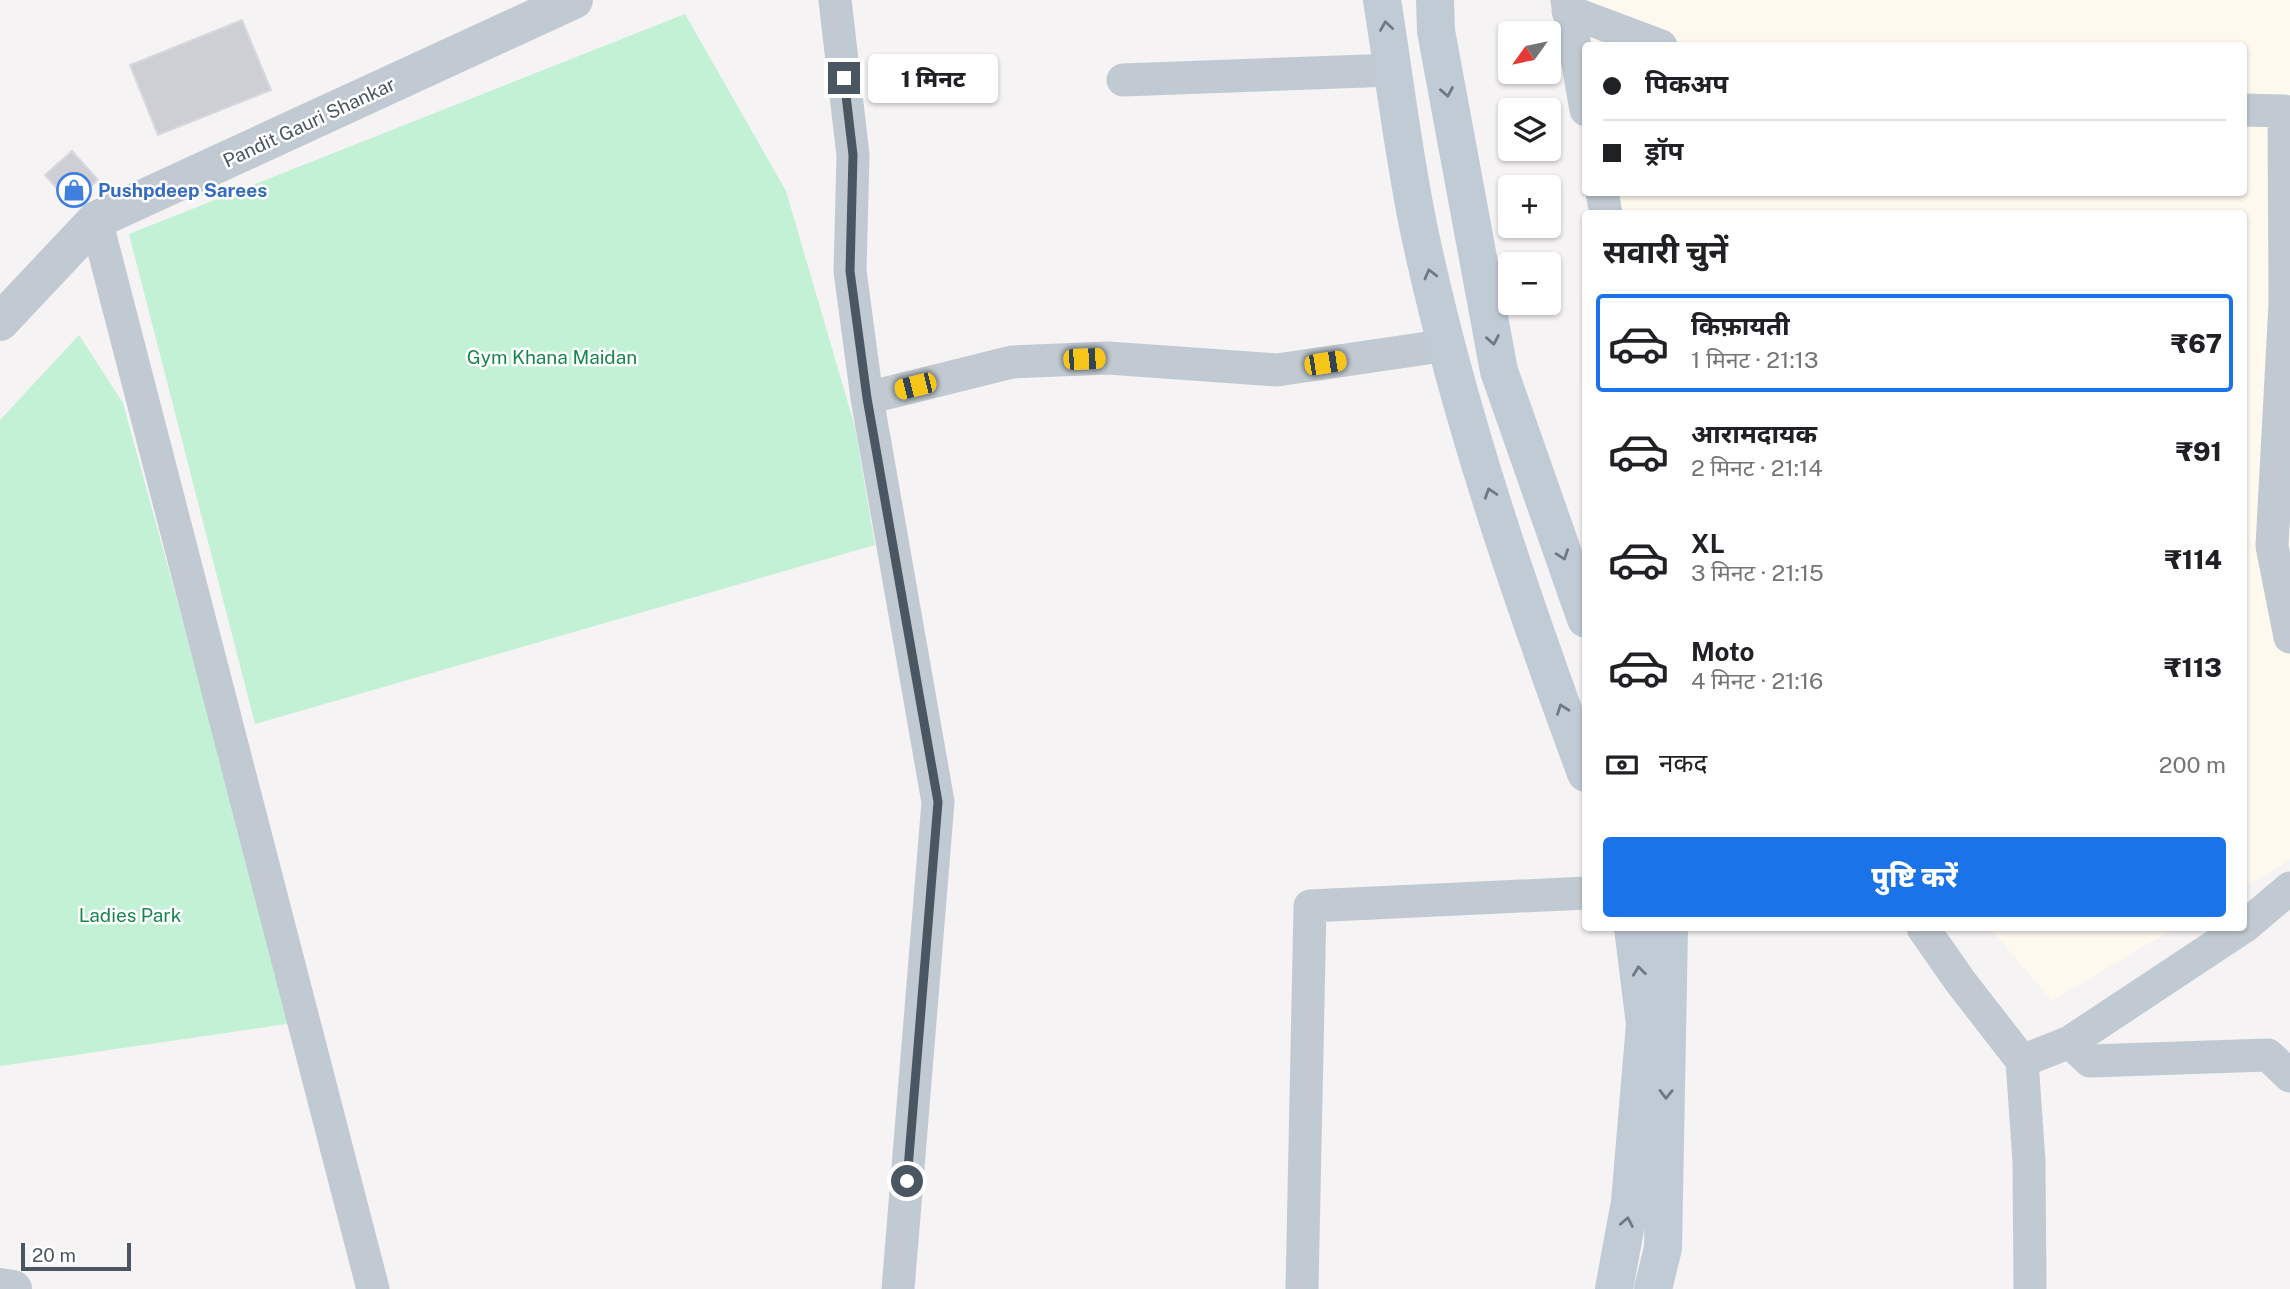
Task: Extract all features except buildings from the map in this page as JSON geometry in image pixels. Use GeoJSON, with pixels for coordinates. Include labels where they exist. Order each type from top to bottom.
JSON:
{"type":"FeatureCollection","features":[{"type":"Feature","properties":{"kind":"main road"},"geometry":{"type":"LineString","coordinates":[[1382,0],[1418,225],[1468,425],[1542,656],[1582,762]]}},
{"type":"Feature","properties":{"kind":"main road"},"geometry":{"type":"LineString","coordinates":[[1435,0],[1436,31],[1499,371],[1582,608]]}},
{"type":"Feature","properties":{"kind":"main road"},"geometry":{"type":"LineString","coordinates":[[1614,1289],[1630,1202],[1645,1024],[1633,931]]}},
{"type":"Feature","properties":{"kind":"main road"},"geometry":{"type":"LineString","coordinates":[[1653,1289],[1663,1248],[1669,931]]}},
{"type":"Feature","properties":{"kind":"street","name":"Pandit Gauri Shankar"},"geometry":{"type":"LineString","coordinates":[[0,322],[96,220],[573,0]]}},
{"type":"Feature","properties":{"kind":"street"},"geometry":{"type":"LineString","coordinates":[[835,0],[853,155],[850,271],[867,398],[938,802],[898,1289]]}},
{"type":"Feature","properties":{"kind":"street"},"geometry":{"type":"LineString","coordinates":[[1567,5],[1652,42]]}},
{"type":"Feature","properties":{"kind":"street"},"geometry":{"type":"LineString","coordinates":[[1567,5],[1582,88]]}},
{"type":"Feature","properties":{"kind":"street"},"geometry":{"type":"LineString","coordinates":[[1123,80],[1393,70]]}},
{"type":"Feature","properties":{"kind":"street"},"geometry":{"type":"LineString","coordinates":[[2247,110],[2287,111],[2285,304],[2272,546],[2290,636]]}},
{"type":"Feature","properties":{"kind":"street"},"geometry":{"type":"LineString","coordinates":[[96,220],[373,1289]]}},
{"type":"Feature","properties":{"kind":"street"},"geometry":{"type":"LineString","coordinates":[[867,398],[1012,362],[1108,358],[1276,370],[1448,345]]}},
{"type":"Feature","properties":{"kind":"street"},"geometry":{"type":"LineString","coordinates":[[2247,924],[2290,888]]}},
{"type":"Feature","properties":{"kind":"street"},"geometry":{"type":"LineString","coordinates":[[1302,1289],[1310,906],[1582,893]]}},
{"type":"Feature","properties":{"kind":"street"},"geometry":{"type":"LineString","coordinates":[[1925,931],[2022,1061],[2029,1162],[2030,1289]]}},
{"type":"Feature","properties":{"kind":"street"},"geometry":{"type":"LineString","coordinates":[[2022,1061],[2070,1042],[2237,931]]}},
{"type":"Feature","properties":{"kind":"street"},"geometry":{"type":"LineString","coordinates":[[2070,1042],[2090,1060],[2283,1062]]}},
{"type":"Feature","properties":{"kind":"street"},"geometry":{"type":"LineString","coordinates":[[0,1287],[13,1289]]}},
{"type":"Feature","properties":{"kind":"shaded area"},"geometry":{"type":"Polygon","coordinates":[[[1569,0],[2290,0],[2290,860],[2247,885],[2247,210],[1607,210],[1605,196],[2247,196],[2247,42],[1585,42],[1569,0]]]}},
{"type":"Feature","properties":{"kind":"shaded area"},"geometry":{"type":"Polygon","coordinates":[[[1993,931],[2170,931],[2052,1001],[1993,931]]]}},
{"type":"Feature","properties":{"kind":"green space","name":"Gym Khana Maidan"},"geometry":{"type":"Polygon","coordinates":[[[685,14],[786,191],[855,427],[875,545],[255,724],[129,234],[685,14]]]}},
{"type":"Feature","properties":{"kind":"green space","name":"Ladies Park"},"geometry":{"type":"Polygon","coordinates":[[[79,335],[123,403],[293,1023],[0,1066],[0,420],[79,335]]]}},
{"type":"Feature","properties":{"kind":"place","name":"Pushpdeep Sarees"},"geometry":{"type":"Point","coordinates":[74,190]}},
{"type":"Feature","properties":{"kind":"route"},"geometry":{"type":"LineString","coordinates":[[844,78],[853,155],[850,271],[867,398],[938,802],[907,1181]]}}]}
